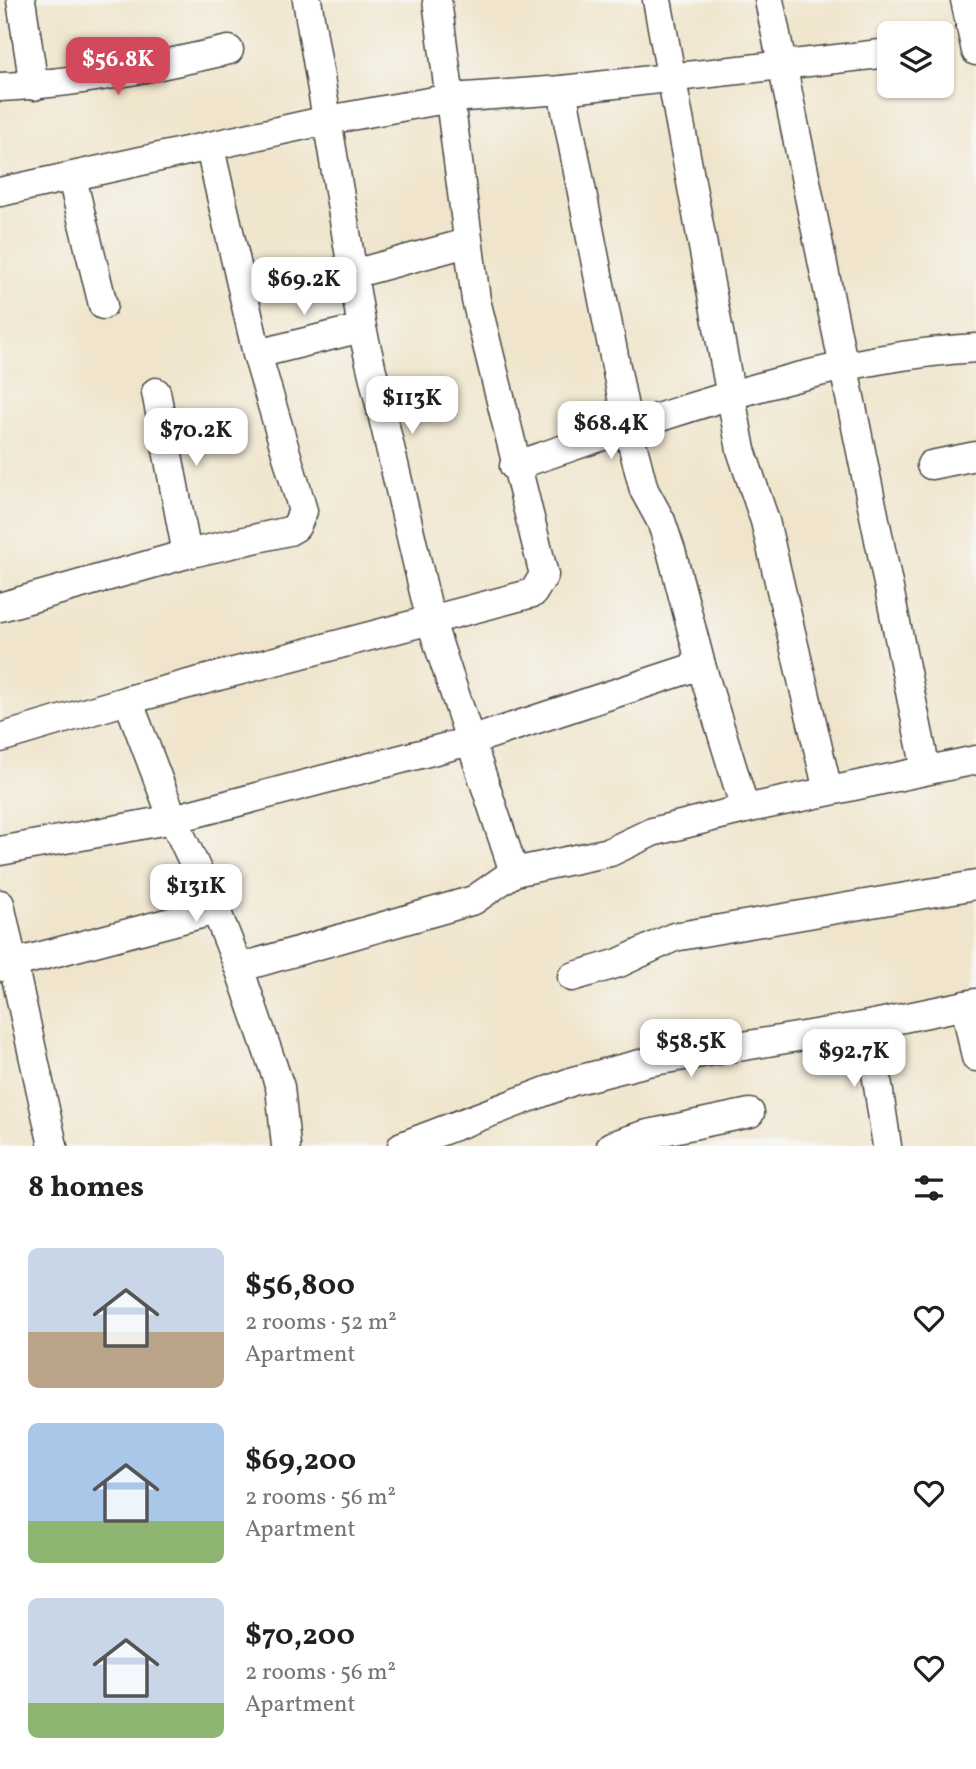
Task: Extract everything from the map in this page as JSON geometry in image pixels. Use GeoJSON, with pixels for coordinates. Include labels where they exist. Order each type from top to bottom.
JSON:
{"type":"FeatureCollection","features":[{"type":"Feature","properties":{"kind":"street"},"geometry":{"type":"LineString","coordinates":[[21,0],[34,86]]}},
{"type":"Feature","properties":{"kind":"street"},"geometry":{"type":"LineString","coordinates":[[307,0],[362,328],[431,622],[514,872]]}},
{"type":"Feature","properties":{"kind":"street"},"geometry":{"type":"LineString","coordinates":[[0,738],[128,700],[533,593],[544,575],[514,466],[476,300],[437,0]]}},
{"type":"Feature","properties":{"kind":"street"},"geometry":{"type":"LineString","coordinates":[[657,0],[741,450],[765,521],[828,791]]}},
{"type":"Feature","properties":{"kind":"street"},"geometry":{"type":"LineString","coordinates":[[769,0],[926,770]]}},
{"type":"Feature","properties":{"kind":"street"},"geometry":{"type":"LineString","coordinates":[[965,0],[976,51]]}},
{"type":"Feature","properties":{"kind":"street"},"geometry":{"type":"LineString","coordinates":[[0,87],[34,86],[150,67],[229,50]]}},
{"type":"Feature","properties":{"kind":"street"},"geometry":{"type":"LineString","coordinates":[[0,192],[328,120],[451,98],[562,90],[783,62],[877,53]]}},
{"type":"Feature","properties":{"kind":"street"},"geometry":{"type":"LineString","coordinates":[[562,90],[628,428],[644,490],[661,521],[672,554],[701,665],[745,809]]}},
{"type":"Feature","properties":{"kind":"street"},"geometry":{"type":"LineString","coordinates":[[0,607],[187,554],[289,531],[302,519],[303,511],[257,354],[210,148]]}},
{"type":"Feature","properties":{"kind":"street"},"geometry":{"type":"LineString","coordinates":[[72,178],[103,305]]}},
{"type":"Feature","properties":{"kind":"street"},"geometry":{"type":"LineString","coordinates":[[353,274],[467,243]]}},
{"type":"Feature","properties":{"kind":"street"},"geometry":{"type":"LineString","coordinates":[[257,354],[362,328]]}},
{"type":"Feature","properties":{"kind":"street"},"geometry":{"type":"LineString","coordinates":[[514,466],[628,428],[843,365],[976,348]]}},
{"type":"Feature","properties":{"kind":"street"},"geometry":{"type":"LineString","coordinates":[[156,392],[187,554]]}},
{"type":"Feature","properties":{"kind":"street"},"geometry":{"type":"LineString","coordinates":[[931,465],[976,456]]}},
{"type":"Feature","properties":{"kind":"street"},"geometry":{"type":"LineString","coordinates":[[0,851],[173,819],[470,741],[701,665]]}},
{"type":"Feature","properties":{"kind":"street"},"geometry":{"type":"LineString","coordinates":[[128,700],[173,819],[216,910],[239,968],[281,1087],[286,1146]]}},
{"type":"Feature","properties":{"kind":"street"},"geometry":{"type":"LineString","coordinates":[[239,968],[474,900],[514,872],[610,852],[652,832],[745,809],[976,760]]}},
{"type":"Feature","properties":{"kind":"street"},"geometry":{"type":"LineString","coordinates":[[572,977],[620,963],[674,937],[976,885]]}},
{"type":"Feature","properties":{"kind":"street"},"geometry":{"type":"LineString","coordinates":[[0,904],[7,965],[53,1146]]}},
{"type":"Feature","properties":{"kind":"street"},"geometry":{"type":"LineString","coordinates":[[7,965],[216,910]]}},
{"type":"Feature","properties":{"kind":"street"},"geometry":{"type":"LineString","coordinates":[[402,1146],[573,1081],[648,1062],[869,1025],[971,1004],[976,1057]]}},
{"type":"Feature","properties":{"kind":"street"},"geometry":{"type":"LineString","coordinates":[[869,1025],[887,1146]]}},
{"type":"Feature","properties":{"kind":"street"},"geometry":{"type":"LineString","coordinates":[[611,1146],[644,1135],[750,1112]]}}]}
